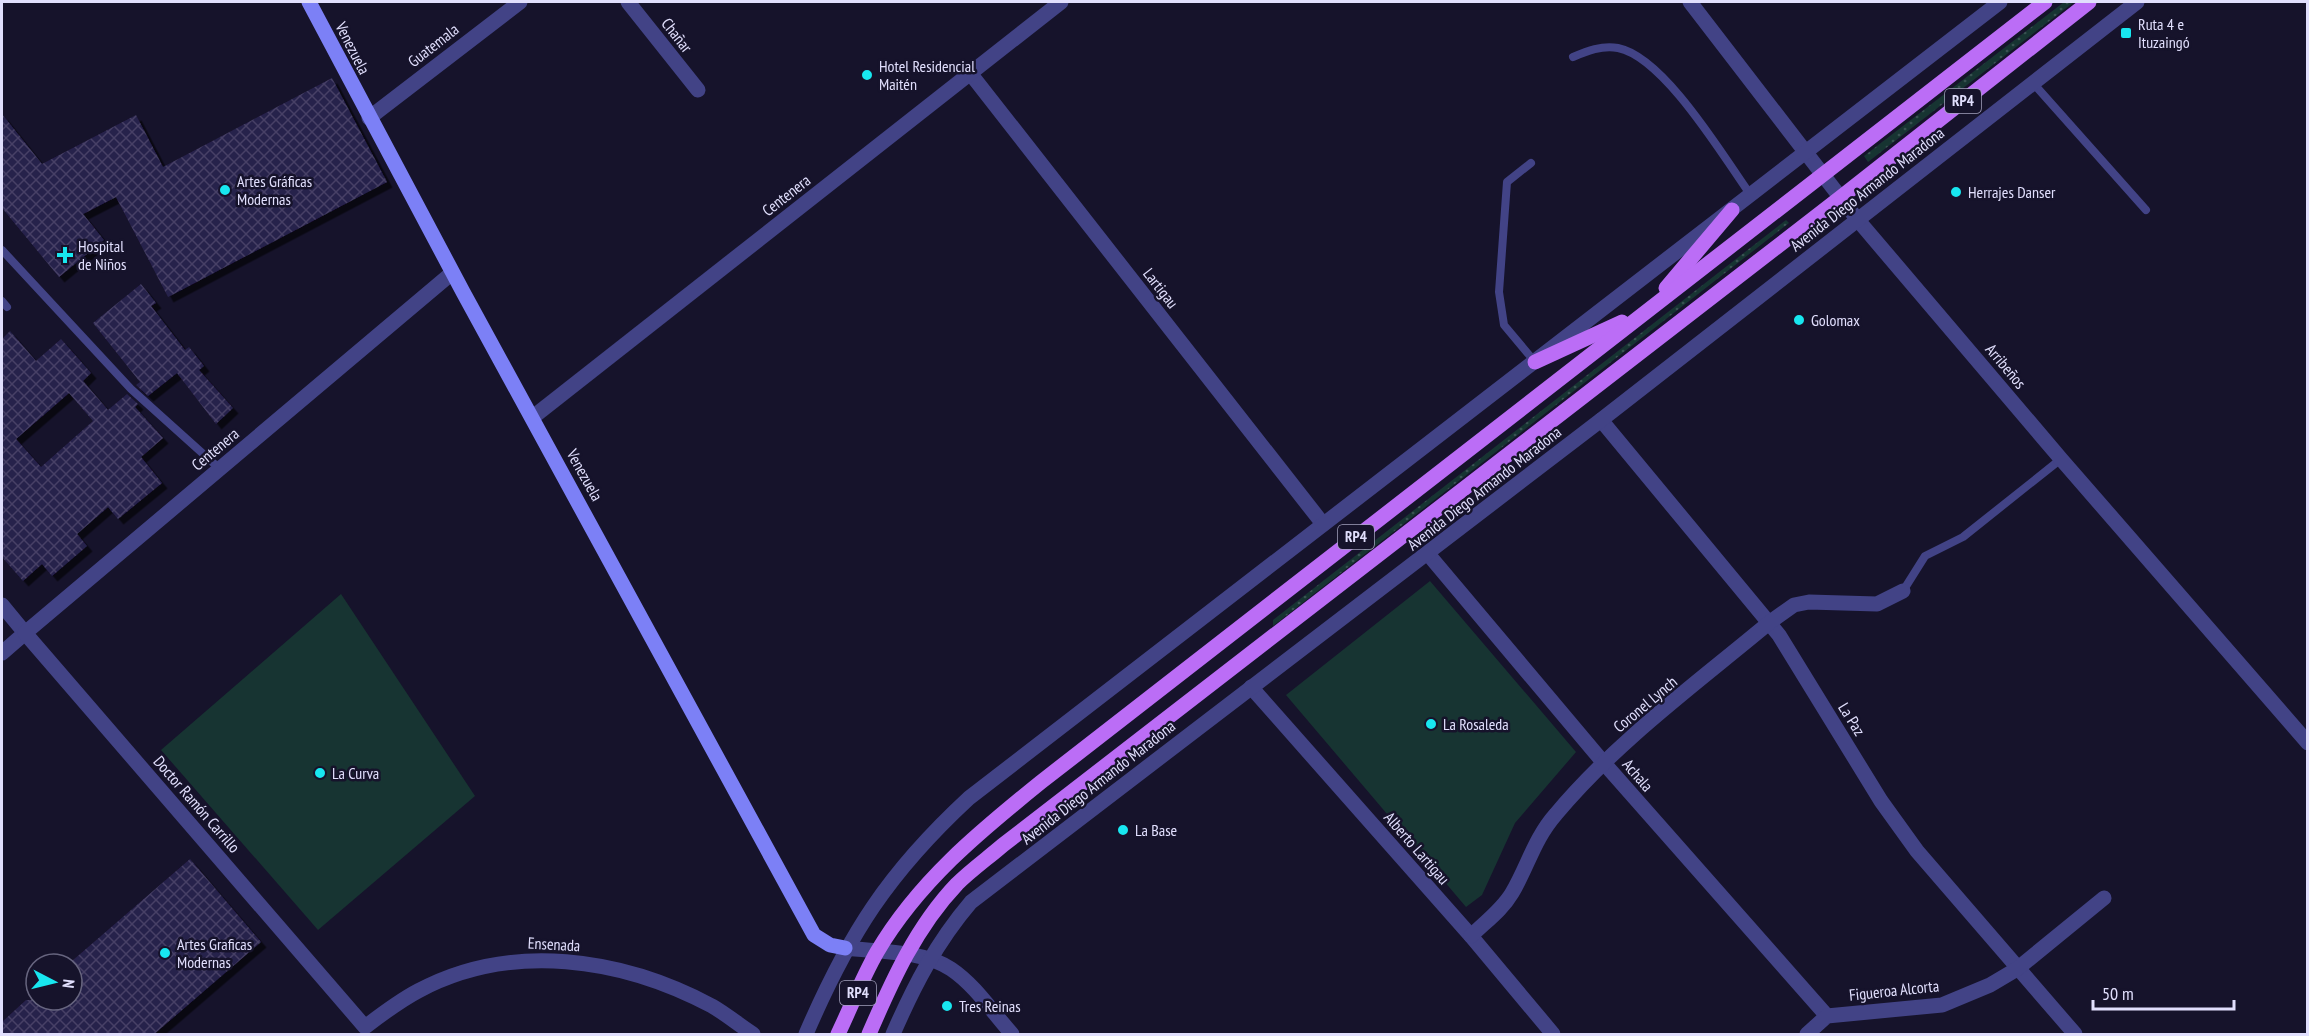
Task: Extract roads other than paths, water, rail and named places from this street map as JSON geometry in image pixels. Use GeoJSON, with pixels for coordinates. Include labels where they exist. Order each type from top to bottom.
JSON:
{"type":"FeatureCollection","features":[{"type":"Feature","properties":{"kind":"main road","name":"Venezuela"},"geometry":{"type":"LineString","coordinates":[[309,2],[452,273],[533,417],[814,935],[830,945],[845,948]]}},
{"type":"Feature","properties":{"kind":"main road","name":"Avenida Diego Armando Maradona"},"geometry":{"type":"LineString","coordinates":[[838,1035],[877,952],[934,876],[964,845],[1041,782],[2045,2]]}},
{"type":"Feature","properties":{"kind":"main road","name":"Avenida Diego Armando Maradona"},"geometry":{"type":"LineString","coordinates":[[869,1035],[906,954],[922,928],[958,884],[1003,845],[1840,198],[2089,2]]}},
{"type":"Feature","properties":{"kind":"main road"},"geometry":{"type":"LineString","coordinates":[[1535,362],[1647,311],[1732,210]]}},
{"type":"Feature","properties":{"kind":"street","name":"Guatemala"},"geometry":{"type":"LineString","coordinates":[[369,118],[520,2]]}},
{"type":"Feature","properties":{"kind":"street","name":"Chañar"},"geometry":{"type":"LineString","coordinates":[[628,2],[698,90]]}},
{"type":"Feature","properties":{"kind":"street","name":"Centenera"},"geometry":{"type":"LineString","coordinates":[[533,417],[1061,2]]}},
{"type":"Feature","properties":{"kind":"street","name":"Arribeños"},"geometry":{"type":"LineString","coordinates":[[1690,2],[1857,219],[2307,743]]}},
{"type":"Feature","properties":{"kind":"street"},"geometry":{"type":"LineString","coordinates":[[806,1035],[845,948],[887,884],[909,858],[969,798],[2000,2]]}},
{"type":"Feature","properties":{"kind":"street","name":"Avenida Diego Armando Maradona"},"geometry":{"type":"LineString","coordinates":[[893,1035],[928,960],[971,902],[1601,420],[2129,4]]}},
{"type":"Feature","properties":{"kind":"street","name":"Lartigau"},"geometry":{"type":"LineString","coordinates":[[970,74],[1323,524]]}},
{"type":"Feature","properties":{"kind":"street","name":"Centenera"},"geometry":{"type":"LineString","coordinates":[[2,653],[452,273]]}},
{"type":"Feature","properties":{"kind":"street","name":"La Paz"},"geometry":{"type":"LineString","coordinates":[[1601,420],[1770,622],[1881,801],[1938,876],[2075,1035]]}},
{"type":"Feature","properties":{"kind":"street","name":"Achala"},"geometry":{"type":"LineString","coordinates":[[1428,554],[1603,762],[1827,1016]]}},
{"type":"Feature","properties":{"kind":"street","name":"Coronel Lynch"},"geometry":{"type":"LineString","coordinates":[[1471,936],[1512,893],[1531,850],[1544,828],[1603,762],[1770,622],[1794,605],[1809,602],[1877,604],[1903,591]]}},
{"type":"Feature","properties":{"kind":"street","name":"Doctor Ramón Carrillo"},"geometry":{"type":"LineString","coordinates":[[2,605],[361,1031]]}},
{"type":"Feature","properties":{"kind":"street","name":"Alberto Lartigau"},"geometry":{"type":"LineString","coordinates":[[1251,687],[1471,936],[1553,1035]]}},
{"type":"Feature","properties":{"kind":"street","name":"Figueroa Alcorta"},"geometry":{"type":"LineString","coordinates":[[1827,1016],[1942,1005],[1990,985],[2017,969],[2104,898]]}},
{"type":"Feature","properties":{"kind":"street"},"geometry":{"type":"LineString","coordinates":[[845,948],[906,954],[950,968],[968,984],[1012,1035]]}},
{"type":"Feature","properties":{"kind":"street","name":"Ensenada"},"geometry":{"type":"LineString","coordinates":[[361,1031],[418,990],[457,974],[503,962],[556,960],[600,965],[658,983],[714,1007],[753,1035]]}},
{"type":"Feature","properties":{"kind":"street"},"geometry":{"type":"LineString","coordinates":[[1806,1035],[1827,1016]]}},
{"type":"Feature","properties":{"kind":"lane"},"geometry":{"type":"LineString","coordinates":[[1573,57],[1593,49],[1618,48],[1646,60],[1687,105],[1750,194]]}},
{"type":"Feature","properties":{"kind":"lane"},"geometry":{"type":"LineString","coordinates":[[2032,82],[2146,210]]}},
{"type":"Feature","properties":{"kind":"lane"},"geometry":{"type":"LineString","coordinates":[[1531,163],[1507,182],[1499,292],[1504,325],[1535,362]]}},
{"type":"Feature","properties":{"kind":"lane"},"geometry":{"type":"LineString","coordinates":[[2,250],[131,389],[220,469]]}},
{"type":"Feature","properties":{"kind":"lane"},"geometry":{"type":"LineString","coordinates":[[1903,591],[1925,556],[1964,537],[2061,459]]}},
{"type":"Feature","properties":{"kind":"place","name":"Ruta 4 e Ituzaingó"},"geometry":{"type":"Point","coordinates":[2126,33]}},
{"type":"Feature","properties":{"kind":"place","name":"Hotel Residencial Maitén"},"geometry":{"type":"Point","coordinates":[867,75]}},
{"type":"Feature","properties":{"kind":"place","name":"Artes Gráficas Modernas"},"geometry":{"type":"Point","coordinates":[225,190]}},
{"type":"Feature","properties":{"kind":"place","name":"Herrajes Danser"},"geometry":{"type":"Point","coordinates":[1956,192]}},
{"type":"Feature","properties":{"kind":"place","name":"Hospital de Niños"},"geometry":{"type":"Point","coordinates":[65,255]}},
{"type":"Feature","properties":{"kind":"place","name":"Golomax"},"geometry":{"type":"Point","coordinates":[1799,320]}},
{"type":"Feature","properties":{"kind":"place","name":"La Rosaleda"},"geometry":{"type":"Point","coordinates":[1431,724]}},
{"type":"Feature","properties":{"kind":"place","name":"La Curva"},"geometry":{"type":"Point","coordinates":[320,773]}},
{"type":"Feature","properties":{"kind":"place","name":"La Base"},"geometry":{"type":"Point","coordinates":[1123,830]}},
{"type":"Feature","properties":{"kind":"place","name":"Artes Graficas Modernas"},"geometry":{"type":"Point","coordinates":[165,953]}},
{"type":"Feature","properties":{"kind":"place","name":"Tres Reinas"},"geometry":{"type":"Point","coordinates":[947,1006]}}]}
